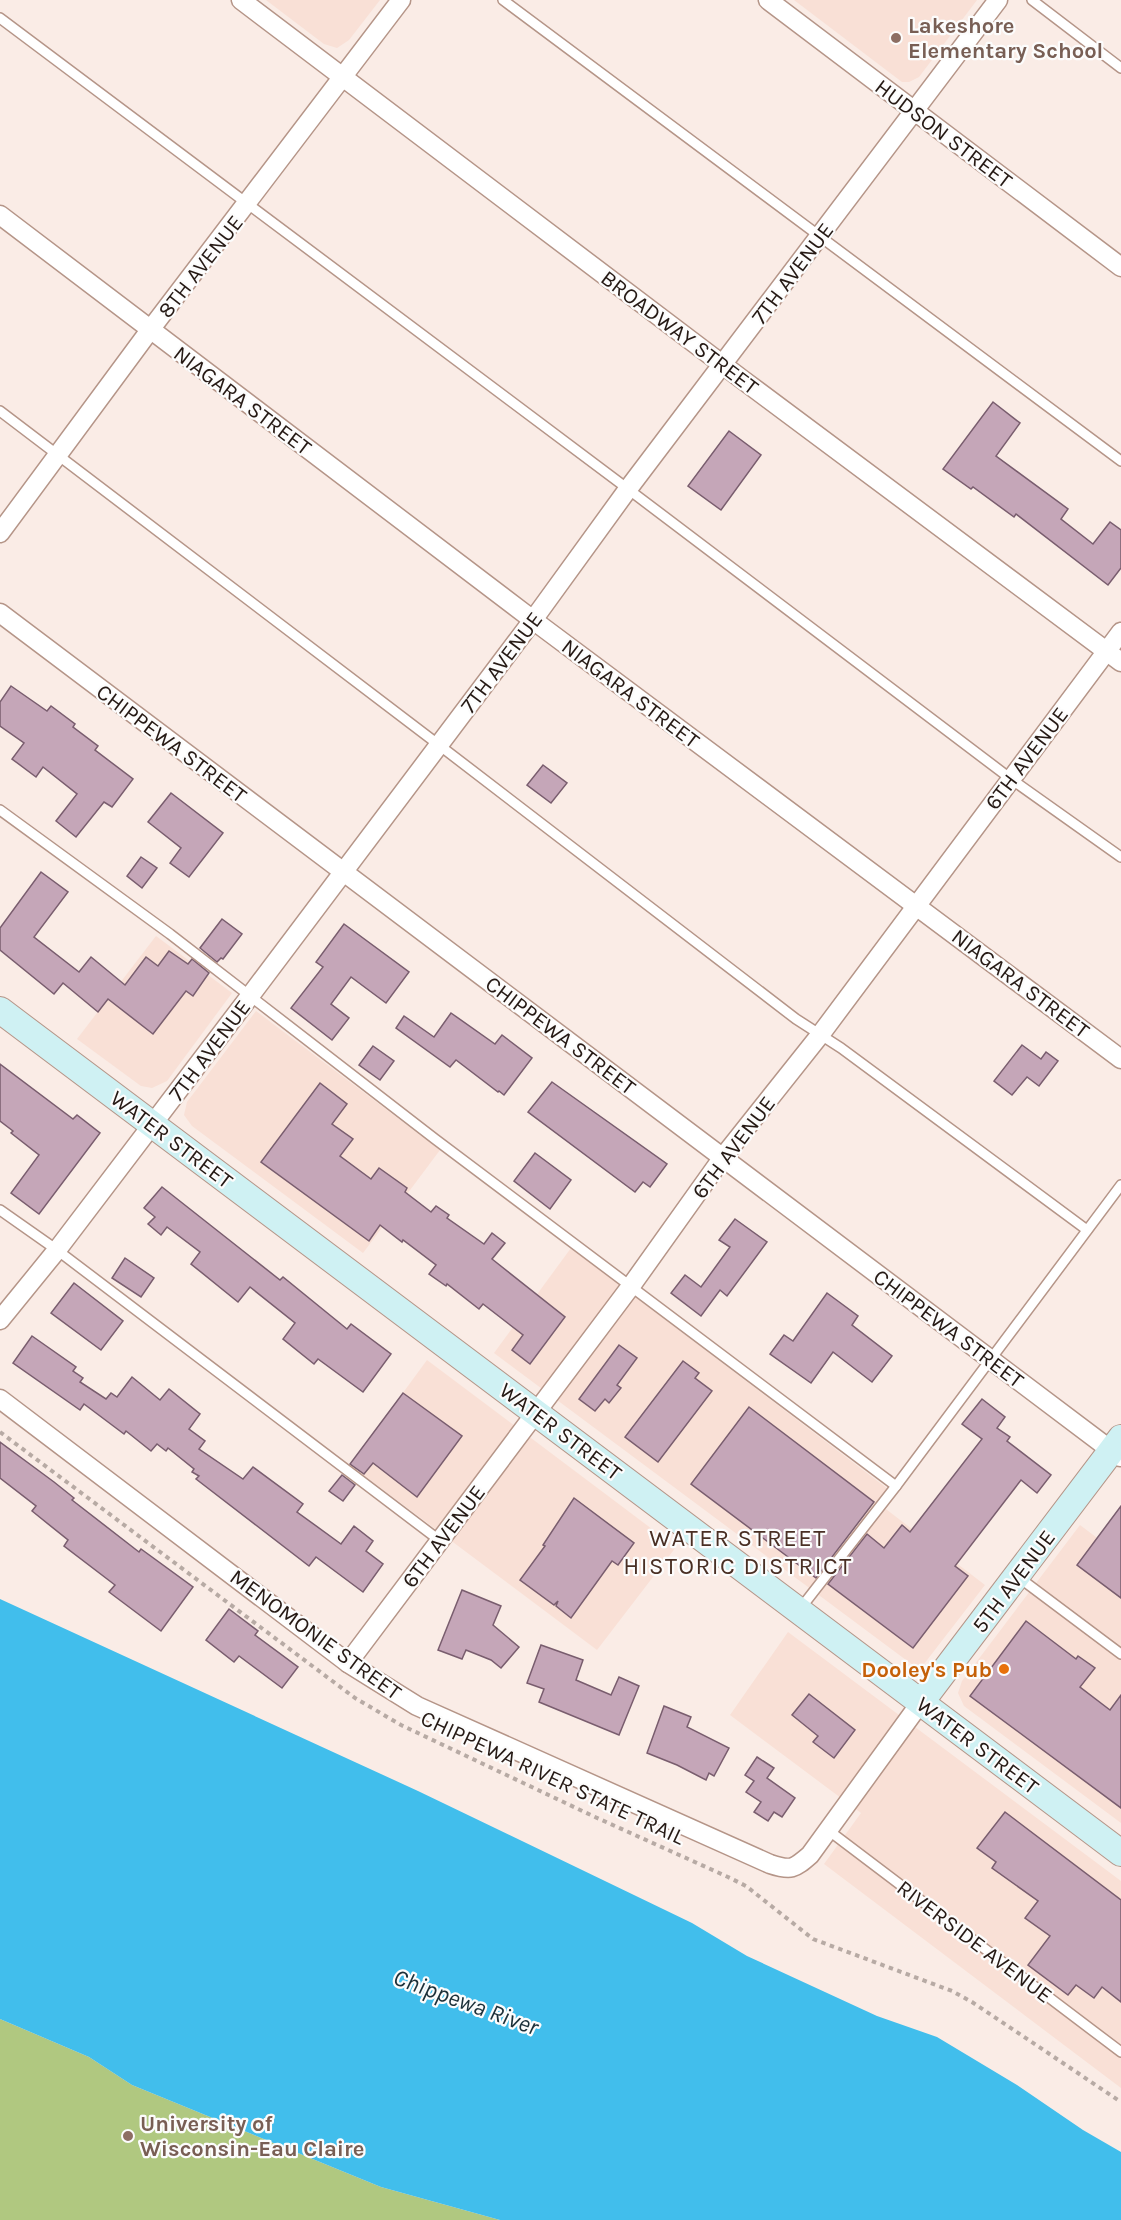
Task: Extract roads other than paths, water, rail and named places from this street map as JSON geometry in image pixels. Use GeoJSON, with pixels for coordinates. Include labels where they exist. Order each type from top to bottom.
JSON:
{"type":"FeatureCollection","features":[{"type":"Feature","properties":{"kind":"main road","name":"WATER STREET"},"geometry":{"type":"LineString","coordinates":[[0,1010],[1121,1853]]}},
{"type":"Feature","properties":{"kind":"main road","name":"5TH AVENUE"},"geometry":{"type":"LineString","coordinates":[[921,1702],[1016,1576],[1118,1449]]}},
{"type":"Feature","properties":{"kind":"street","name":"BROADWAY STREET"},"geometry":{"type":"LineString","coordinates":[[242,0],[723,365],[1114,656]]}},
{"type":"Feature","properties":{"kind":"street","name":"8TH AVENUE"},"geometry":{"type":"LineString","coordinates":[[0,533],[150,330],[401,0]]}},
{"type":"Feature","properties":{"kind":"street","name":"HUDSON STREET"},"geometry":{"type":"LineString","coordinates":[[768,0],[1121,267]]}},
{"type":"Feature","properties":{"kind":"street","name":"7TH AVENUE"},"geometry":{"type":"LineString","coordinates":[[0,1320],[153,1125],[533,620],[628,489],[998,0]]}},
{"type":"Feature","properties":{"kind":"street","name":"NIAGARA STREET"},"geometry":{"type":"LineString","coordinates":[[0,215],[533,620],[1121,1059]]}},
{"type":"Feature","properties":{"kind":"street","name":"CHIPPEWA STREET"},"geometry":{"type":"LineString","coordinates":[[0,613],[990,1359],[1118,1449]]}},
{"type":"Feature","properties":{"kind":"street","name":"6TH AVENUE"},"geometry":{"type":"LineString","coordinates":[[348,1662],[631,1286],[723,1158],[820,1035],[1011,779],[1114,656],[1121,632]]}},
{"type":"Feature","properties":{"kind":"street","name":"MENOMONIE STREET"},"geometry":{"type":"LineString","coordinates":[[0,1399],[348,1662],[417,1706],[770,1864],[785,1870],[796,1867]]}},
{"type":"Feature","properties":{"kind":"street","name":"5TH AVENUE"},"geometry":{"type":"LineString","coordinates":[[796,1867],[810,1855],[921,1702]]}},
{"type":"Feature","properties":{"kind":"lane"},"geometry":{"type":"LineString","coordinates":[[503,0],[1121,460]]}},
{"type":"Feature","properties":{"kind":"lane"},"geometry":{"type":"LineString","coordinates":[[1032,0],[1121,68]]}},
{"type":"Feature","properties":{"kind":"lane"},"geometry":{"type":"LineString","coordinates":[[0,18],[1011,779],[1121,857]]}},
{"type":"Feature","properties":{"kind":"lane"},"geometry":{"type":"LineString","coordinates":[[0,411],[787,1012],[851,1054],[1087,1230]]}},
{"type":"Feature","properties":{"kind":"lane"},"geometry":{"type":"LineString","coordinates":[[0,810],[250,996],[268,1012],[896,1486]]}},
{"type":"Feature","properties":{"kind":"lane"},"geometry":{"type":"LineString","coordinates":[[799,1611],[896,1486],[1121,1185]]}},
{"type":"Feature","properties":{"kind":"lane"},"geometry":{"type":"LineString","coordinates":[[0,1210],[57,1250],[439,1540]]}},
{"type":"Feature","properties":{"kind":"lane"},"geometry":{"type":"LineString","coordinates":[[1016,1576],[1121,1654]]}},
{"type":"Feature","properties":{"kind":"lane","name":"RIVERSIDE AVENUE"},"geometry":{"type":"LineString","coordinates":[[828,1830],[1121,2052]]}},
{"type":"Feature","properties":{"kind":"water","name":"Chippewa River"},"geometry":{"type":"Polygon","coordinates":[[[0,1599],[418,1791],[692,1923],[747,1956],[877,2016],[937,2037],[1121,2152],[1121,2220],[500,2220],[381,2187],[132,2085],[89,2057],[0,2019],[0,1599]]]}},
{"type":"Feature","properties":{"kind":"place","name":"Lakeshore Elementary School"},"geometry":{"type":"Point","coordinates":[896,38]}},
{"type":"Feature","properties":{"kind":"place","name":"Dooley's Pub"},"geometry":{"type":"Point","coordinates":[1004,1669]}},
{"type":"Feature","properties":{"kind":"place","name":"University of Wisconsin-Eau Claire"},"geometry":{"type":"Point","coordinates":[128,2136]}},
{"type":"Feature","properties":{"kind":"district","name":"WATER STREET HISTORIC DISTRICT"},"geometry":{"type":"Point","coordinates":[738,1552]}}]}
